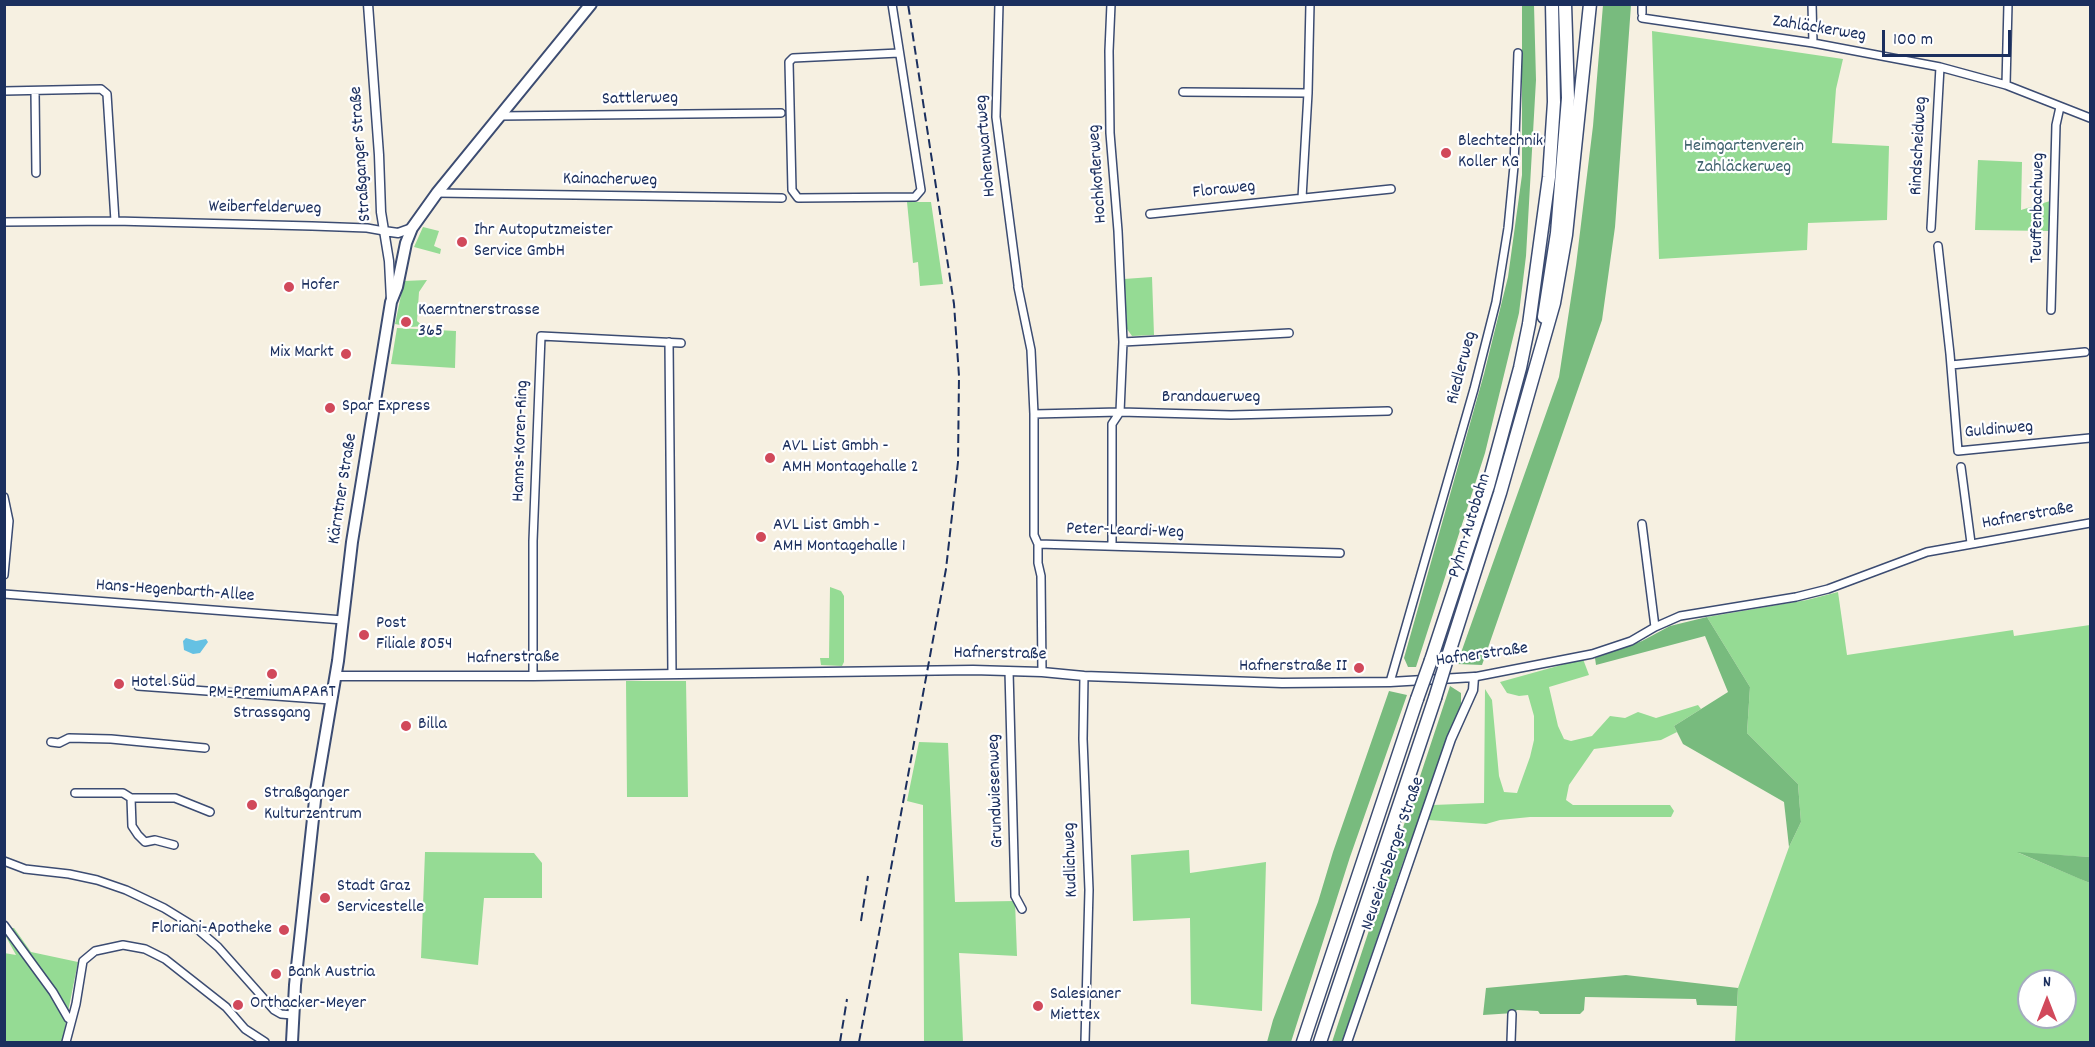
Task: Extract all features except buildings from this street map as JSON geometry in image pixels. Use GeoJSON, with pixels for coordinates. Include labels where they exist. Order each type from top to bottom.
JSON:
{"type":"FeatureCollection","features":[{"type":"Feature","properties":{"kind":"highway","name":"Pyhrn Autobahn"},"geometry":{"type":"LineString","coordinates":[[1303,1042],[1488,486],[1520,368],[1529,324],[1549,177],[1554,102],[1552,4]]}},
{"type":"Feature","properties":{"kind":"highway"},"geometry":{"type":"LineString","coordinates":[[1540,357],[1563,172],[1568,98],[1565,4]]}},
{"type":"Feature","properties":{"kind":"highway","name":"Pyhrn Autobahn"},"geometry":{"type":"LineString","coordinates":[[1320,1042],[1435,698],[1540,357],[1554,303],[1566,235],[1590,4]]}},
{"type":"Feature","properties":{"kind":"main road","name":"Kärntner Straße"},"geometry":{"type":"LineString","coordinates":[[292,1042],[292,1015],[314,810],[343,620],[352,542],[391,302],[397,287],[406,243],[412,228],[437,194],[591,4]]}},
{"type":"Feature","properties":{"kind":"street","name":"Straßganger Straße"},"geometry":{"type":"LineString","coordinates":[[368,4],[381,212],[389,261],[391,302]]}},
{"type":"Feature","properties":{"kind":"street"},"geometry":{"type":"LineString","coordinates":[[892,4],[921,190],[915,197],[798,198],[792,190],[789,62],[793,58],[899,54]]}},
{"type":"Feature","properties":{"kind":"street","name":"Hohenwartweg"},"geometry":{"type":"LineString","coordinates":[[999,4],[996,117],[1018,286],[1030,350],[1034,414]]}},
{"type":"Feature","properties":{"kind":"street","name":"Hochkoflerweg"},"geometry":{"type":"LineString","coordinates":[[1111,4],[1110,133],[1118,231],[1122,342],[1120,412],[1112,424],[1112,546]]}},
{"type":"Feature","properties":{"kind":"street"},"geometry":{"type":"LineString","coordinates":[[1302,198],[1310,4]]}},
{"type":"Feature","properties":{"kind":"street"},"geometry":{"type":"LineString","coordinates":[[1812,4],[1813,43]]}},
{"type":"Feature","properties":{"kind":"street"},"geometry":{"type":"LineString","coordinates":[[2006,85],[2008,4]]}},
{"type":"Feature","properties":{"kind":"street","name":"Zahläckerweg"},"geometry":{"type":"LineString","coordinates":[[1642,12],[1940,67],[2006,85],[2091,118]]}},
{"type":"Feature","properties":{"kind":"street","name":"Riedlerweg"},"geometry":{"type":"LineString","coordinates":[[1390,682],[1474,389],[1496,302],[1514,166],[1518,53]]}},
{"type":"Feature","properties":{"kind":"street","name":"Rindscheidweg"},"geometry":{"type":"LineString","coordinates":[[1931,228],[1940,67]]}},
{"type":"Feature","properties":{"kind":"street"},"geometry":{"type":"LineString","coordinates":[[4,91],[100,89],[107,94],[115,221]]}},
{"type":"Feature","properties":{"kind":"street"},"geometry":{"type":"LineString","coordinates":[[35,91],[36,173]]}},
{"type":"Feature","properties":{"kind":"street"},"geometry":{"type":"LineString","coordinates":[[1183,92],[1308,93]]}},
{"type":"Feature","properties":{"kind":"street","name":"Teuffenbachweg"},"geometry":{"type":"LineString","coordinates":[[2051,310],[2056,126],[2060,107]]}},
{"type":"Feature","properties":{"kind":"street","name":"Sattlerweg"},"geometry":{"type":"LineString","coordinates":[[499,116],[781,113]]}},
{"type":"Feature","properties":{"kind":"street","name":"Floraweg"},"geometry":{"type":"LineString","coordinates":[[1150,214],[1391,189]]}},
{"type":"Feature","properties":{"kind":"street","name":"Kainacherweg"},"geometry":{"type":"LineString","coordinates":[[437,194],[782,198]]}},
{"type":"Feature","properties":{"kind":"street","name":"Weiberfelderweg"},"geometry":{"type":"LineString","coordinates":[[4,222],[115,221],[312,226],[367,228],[398,233],[412,228]]}},
{"type":"Feature","properties":{"kind":"street","name":"Guldinweg"},"geometry":{"type":"LineString","coordinates":[[1938,246],[1958,451],[2091,438]]}},
{"type":"Feature","properties":{"kind":"street"},"geometry":{"type":"LineString","coordinates":[[1122,342],[1289,333]]}},
{"type":"Feature","properties":{"kind":"street","name":"Hanns-Koren-Ring"},"geometry":{"type":"LineString","coordinates":[[533,676],[533,541],[541,336],[681,343]]}},
{"type":"Feature","properties":{"kind":"street"},"geometry":{"type":"LineString","coordinates":[[669,342],[672,674]]}},
{"type":"Feature","properties":{"kind":"street"},"geometry":{"type":"LineString","coordinates":[[1951,365],[2085,352]]}},
{"type":"Feature","properties":{"kind":"street","name":"Brandauerweg"},"geometry":{"type":"LineString","coordinates":[[1034,414],[1120,412],[1206,415],[1388,411]]}},
{"type":"Feature","properties":{"kind":"street"},"geometry":{"type":"LineString","coordinates":[[1034,414],[1034,535],[1038,544],[1041,576],[1042,672]]}},
{"type":"Feature","properties":{"kind":"street","name":"Hafnerstraße"},"geometry":{"type":"LineString","coordinates":[[1961,467],[1971,543]]}},
{"type":"Feature","properties":{"kind":"street"},"geometry":{"type":"LineString","coordinates":[[4,497],[9,520],[4,575]]}},
{"type":"Feature","properties":{"kind":"street","name":"Hafnerstraße"},"geometry":{"type":"LineString","coordinates":[[335,676],[1009,671],[1282,683],[1390,682],[1474,677],[1592,654],[1631,641],[1680,616],[1796,597],[1828,589],[1918,554],[2091,523]]}},
{"type":"Feature","properties":{"kind":"street"},"geometry":{"type":"LineString","coordinates":[[1642,524],[1655,627]]}},
{"type":"Feature","properties":{"kind":"street","name":"Peter-Leardi-Weg"},"geometry":{"type":"LineString","coordinates":[[1038,544],[1340,553]]}},
{"type":"Feature","properties":{"kind":"street","name":"Hans-Hegenbarth-Allee"},"geometry":{"type":"LineString","coordinates":[[4,594],[343,620]]}},
{"type":"Feature","properties":{"kind":"street","name":"Grundwiesenweg"},"geometry":{"type":"LineString","coordinates":[[1009,671],[1015,896],[1022,909]]}},
{"type":"Feature","properties":{"kind":"street","name":"Kudlichweg"},"geometry":{"type":"LineString","coordinates":[[1084,676],[1083,739],[1089,890],[1086,1042]]}},
{"type":"Feature","properties":{"kind":"street","name":"Neuseiersberger Straße"},"geometry":{"type":"LineString","coordinates":[[1347,1042],[1451,740],[1473,690],[1474,677]]}},
{"type":"Feature","properties":{"kind":"street"},"geometry":{"type":"LineString","coordinates":[[138,686],[331,700]]}},
{"type":"Feature","properties":{"kind":"street"},"geometry":{"type":"LineString","coordinates":[[51,742],[59,743],[69,738],[111,739],[205,748]]}},
{"type":"Feature","properties":{"kind":"street"},"geometry":{"type":"LineString","coordinates":[[75,792],[123,793],[131,798],[175,798],[210,812]]}},
{"type":"Feature","properties":{"kind":"street"},"geometry":{"type":"LineString","coordinates":[[131,798],[132,826],[138,835],[145,842],[155,840],[174,845]]}},
{"type":"Feature","properties":{"kind":"street"},"geometry":{"type":"LineString","coordinates":[[4,861],[25,868],[97,880],[126,890],[174,913],[218,947],[274,1010],[281,1014],[292,1015]]}},
{"type":"Feature","properties":{"kind":"street"},"geometry":{"type":"LineString","coordinates":[[4,925],[71,1020]]}},
{"type":"Feature","properties":{"kind":"street"},"geometry":{"type":"LineString","coordinates":[[66,1042],[76,1004],[82,965],[86,957],[104,948],[130,945],[154,953],[175,966],[226,1007],[245,1029],[265,1042]]}},
{"type":"Feature","properties":{"kind":"street"},"geometry":{"type":"LineString","coordinates":[[1511,1042],[1512,1014]]}},
{"type":"Feature","properties":{"kind":"green space"},"geometry":{"type":"Polygon","coordinates":[[[1522,5],[1534,5],[1536,80],[1526,256],[1519,313],[1485,453],[1416,667],[1408,667],[1404,658],[1484,374],[1508,277],[1522,175],[1522,5]]]}},
{"type":"Feature","properties":{"kind":"green space"},"geometry":{"type":"Polygon","coordinates":[[[1603,5],[1631,5],[1615,227],[1602,320],[1482,665],[1457,664],[1559,377],[1576,265],[1593,126],[1603,5]]]}},
{"type":"Feature","properties":{"kind":"green space","name":"Heimgartenverein Zahläckerweg"},"geometry":{"type":"Polygon","coordinates":[[[1652,31],[1843,59],[1836,89],[1832,143],[1889,146],[1887,220],[1808,223],[1807,250],[1659,259],[1652,31]]]}},
{"type":"Feature","properties":{"kind":"green space"},"geometry":{"type":"Polygon","coordinates":[[[1978,160],[2022,162],[2021,210],[2050,201],[2049,231],[1975,230],[1978,160]]]}},
{"type":"Feature","properties":{"kind":"green space"},"geometry":{"type":"Polygon","coordinates":[[[907,202],[931,202],[943,284],[920,286],[918,262],[913,263],[907,202]]]}},
{"type":"Feature","properties":{"kind":"green space"},"geometry":{"type":"Polygon","coordinates":[[[423,227],[439,231],[434,246],[441,249],[440,254],[414,247],[423,227]]]}},
{"type":"Feature","properties":{"kind":"green space"},"geometry":{"type":"Polygon","coordinates":[[[1152,277],[1154,335],[1132,336],[1127,329],[1124,279],[1152,277]]]}},
{"type":"Feature","properties":{"kind":"green space"},"geometry":{"type":"Polygon","coordinates":[[[427,280],[419,292],[417,321],[423,326],[411,327],[395,324],[404,281],[427,280]]]}},
{"type":"Feature","properties":{"kind":"green space"},"geometry":{"type":"Polygon","coordinates":[[[397,328],[456,331],[455,368],[391,364],[397,328]]]}},
{"type":"Feature","properties":{"kind":"green space"},"geometry":{"type":"Polygon","coordinates":[[[830,587],[841,591],[844,596],[844,662],[842,666],[821,665],[820,658],[829,658],[830,587]]]}},
{"type":"Feature","properties":{"kind":"green space"},"geometry":{"type":"Polygon","coordinates":[[[1838,592],[1847,655],[2013,630],[2014,636],[2090,625],[2090,857],[2019,853],[2090,883],[2090,1042],[1735,1042],[1738,988],[1789,847],[1801,822],[1798,784],[1747,733],[1750,687],[1707,617],[1807,600],[1838,592]]]}},
{"type":"Feature","properties":{"kind":"green space"},"geometry":{"type":"Polygon","coordinates":[[[1707,617],[1750,687],[1747,733],[1798,784],[1801,822],[1789,847],[1784,802],[1683,744],[1674,726],[1728,692],[1705,636],[1596,665],[1595,658],[1642,641],[1670,626],[1707,617]]]}},
{"type":"Feature","properties":{"kind":"green space"},"geometry":{"type":"Polygon","coordinates":[[[1583,659],[1589,675],[1549,687],[1558,726],[1564,739],[1571,741],[1592,736],[1610,716],[1625,718],[1638,712],[1656,718],[1698,705],[1701,709],[1674,726],[1677,732],[1661,740],[1594,749],[1569,785],[1566,800],[1573,805],[1670,805],[1674,811],[1671,817],[1530,817],[1486,824],[1428,820],[1433,805],[1484,803],[1485,689],[1492,700],[1499,776],[1504,792],[1517,793],[1534,740],[1534,716],[1528,695],[1519,696],[1507,693],[1500,682],[1583,659]]]}},
{"type":"Feature","properties":{"kind":"green space"},"geometry":{"type":"Polygon","coordinates":[[[626,681],[686,681],[688,797],[627,797],[626,681]]]}},
{"type":"Feature","properties":{"kind":"green space"},"geometry":{"type":"Polygon","coordinates":[[[1450,686],[1461,693],[1461,704],[1403,862],[1342,1042],[1332,1042],[1450,686]]]}},
{"type":"Feature","properties":{"kind":"green space"},"geometry":{"type":"Polygon","coordinates":[[[1389,691],[1407,695],[1350,857],[1291,1042],[1267,1042],[1273,1020],[1318,902],[1389,691]]]}},
{"type":"Feature","properties":{"kind":"green space"},"geometry":{"type":"Polygon","coordinates":[[[919,742],[948,743],[955,902],[1015,901],[1017,956],[959,953],[963,1042],[924,1042],[923,805],[907,801],[919,742]]]}},
{"type":"Feature","properties":{"kind":"green space"},"geometry":{"type":"Polygon","coordinates":[[[1189,850],[1190,873],[1266,862],[1262,1011],[1191,1004],[1190,918],[1133,921],[1131,855],[1189,850]]]}},
{"type":"Feature","properties":{"kind":"green space"},"geometry":{"type":"Polygon","coordinates":[[[425,852],[534,853],[542,863],[542,898],[484,898],[478,965],[421,958],[425,852]]]}},
{"type":"Feature","properties":{"kind":"green space"},"geometry":{"type":"Polygon","coordinates":[[[2017,852],[2090,857],[2090,883],[2080,879],[2017,852]]]}},
{"type":"Feature","properties":{"kind":"green space"},"geometry":{"type":"Polygon","coordinates":[[[5,928],[14,928],[31,952],[78,962],[62,1042],[5,1042],[4,953],[16,955],[5,935],[5,928]]]}},
{"type":"Feature","properties":{"kind":"green space"},"geometry":{"type":"Polygon","coordinates":[[[1626,975],[1738,988],[1737,1006],[1697,1005],[1696,999],[1585,997],[1584,1010],[1580,1014],[1540,1014],[1538,1011],[1517,1010],[1514,1013],[1483,1015],[1486,988],[1626,975]]]}},
{"type":"Feature","properties":{"kind":"water"},"geometry":{"type":"Polygon","coordinates":[[[186,638],[196,641],[206,639],[208,642],[200,653],[193,654],[184,650],[183,641],[186,638]]]}},
{"type":"Feature","properties":{"kind":"railway"},"geometry":{"type":"LineString","coordinates":[[859,1042],[946,569],[958,462],[959,376],[954,304],[908,4]]}},
{"type":"Feature","properties":{"kind":"railway"},"geometry":{"type":"LineString","coordinates":[[861,921],[868,876]]}},
{"type":"Feature","properties":{"kind":"railway"},"geometry":{"type":"LineString","coordinates":[[840,1042],[847,999]]}},
{"type":"Feature","properties":{"kind":"place","name":"Blechtechnik Koller KG"},"geometry":{"type":"Point","coordinates":[1446,153]}},
{"type":"Feature","properties":{"kind":"place","name":"Ihr Autoputzmeister Service GmbH"},"geometry":{"type":"Point","coordinates":[462,242]}},
{"type":"Feature","properties":{"kind":"place","name":"Hofer"},"geometry":{"type":"Point","coordinates":[289,287]}},
{"type":"Feature","properties":{"kind":"place","name":"Kaerntnerstrasse 365"},"geometry":{"type":"Point","coordinates":[406,322]}},
{"type":"Feature","properties":{"kind":"place","name":"Mix Markt"},"geometry":{"type":"Point","coordinates":[346,354]}},
{"type":"Feature","properties":{"kind":"place","name":"Spar Express"},"geometry":{"type":"Point","coordinates":[330,408]}},
{"type":"Feature","properties":{"kind":"place","name":"AVL List Gmbh - AMH Montagehalle 2"},"geometry":{"type":"Point","coordinates":[770,458]}},
{"type":"Feature","properties":{"kind":"place","name":"AVL List Gmbh - AMH Montagehalle 1"},"geometry":{"type":"Point","coordinates":[761,537]}},
{"type":"Feature","properties":{"kind":"place","name":"Post Filiale 8054"},"geometry":{"type":"Point","coordinates":[364,635]}},
{"type":"Feature","properties":{"kind":"place","name":"Hafnerstraße II"},"geometry":{"type":"Point","coordinates":[1359,668]}},
{"type":"Feature","properties":{"kind":"place","name":"PM-PremiumAPART Strassgang"},"geometry":{"type":"Point","coordinates":[272,674]}},
{"type":"Feature","properties":{"kind":"place","name":"Hotel Süd"},"geometry":{"type":"Point","coordinates":[119,684]}},
{"type":"Feature","properties":{"kind":"place","name":"Billa"},"geometry":{"type":"Point","coordinates":[406,726]}},
{"type":"Feature","properties":{"kind":"place","name":"Straßganger Kulturzentrum"},"geometry":{"type":"Point","coordinates":[252,805]}},
{"type":"Feature","properties":{"kind":"place","name":"Stadt Graz Servicestelle"},"geometry":{"type":"Point","coordinates":[325,898]}},
{"type":"Feature","properties":{"kind":"place","name":"Floriani-Apotheke"},"geometry":{"type":"Point","coordinates":[284,930]}},
{"type":"Feature","properties":{"kind":"place","name":"Bank Austria"},"geometry":{"type":"Point","coordinates":[276,974]}},
{"type":"Feature","properties":{"kind":"place","name":"Orthacker-Meyer"},"geometry":{"type":"Point","coordinates":[238,1005]}},
{"type":"Feature","properties":{"kind":"place","name":"Salesianer Miettex"},"geometry":{"type":"Point","coordinates":[1038,1006]}}]}
